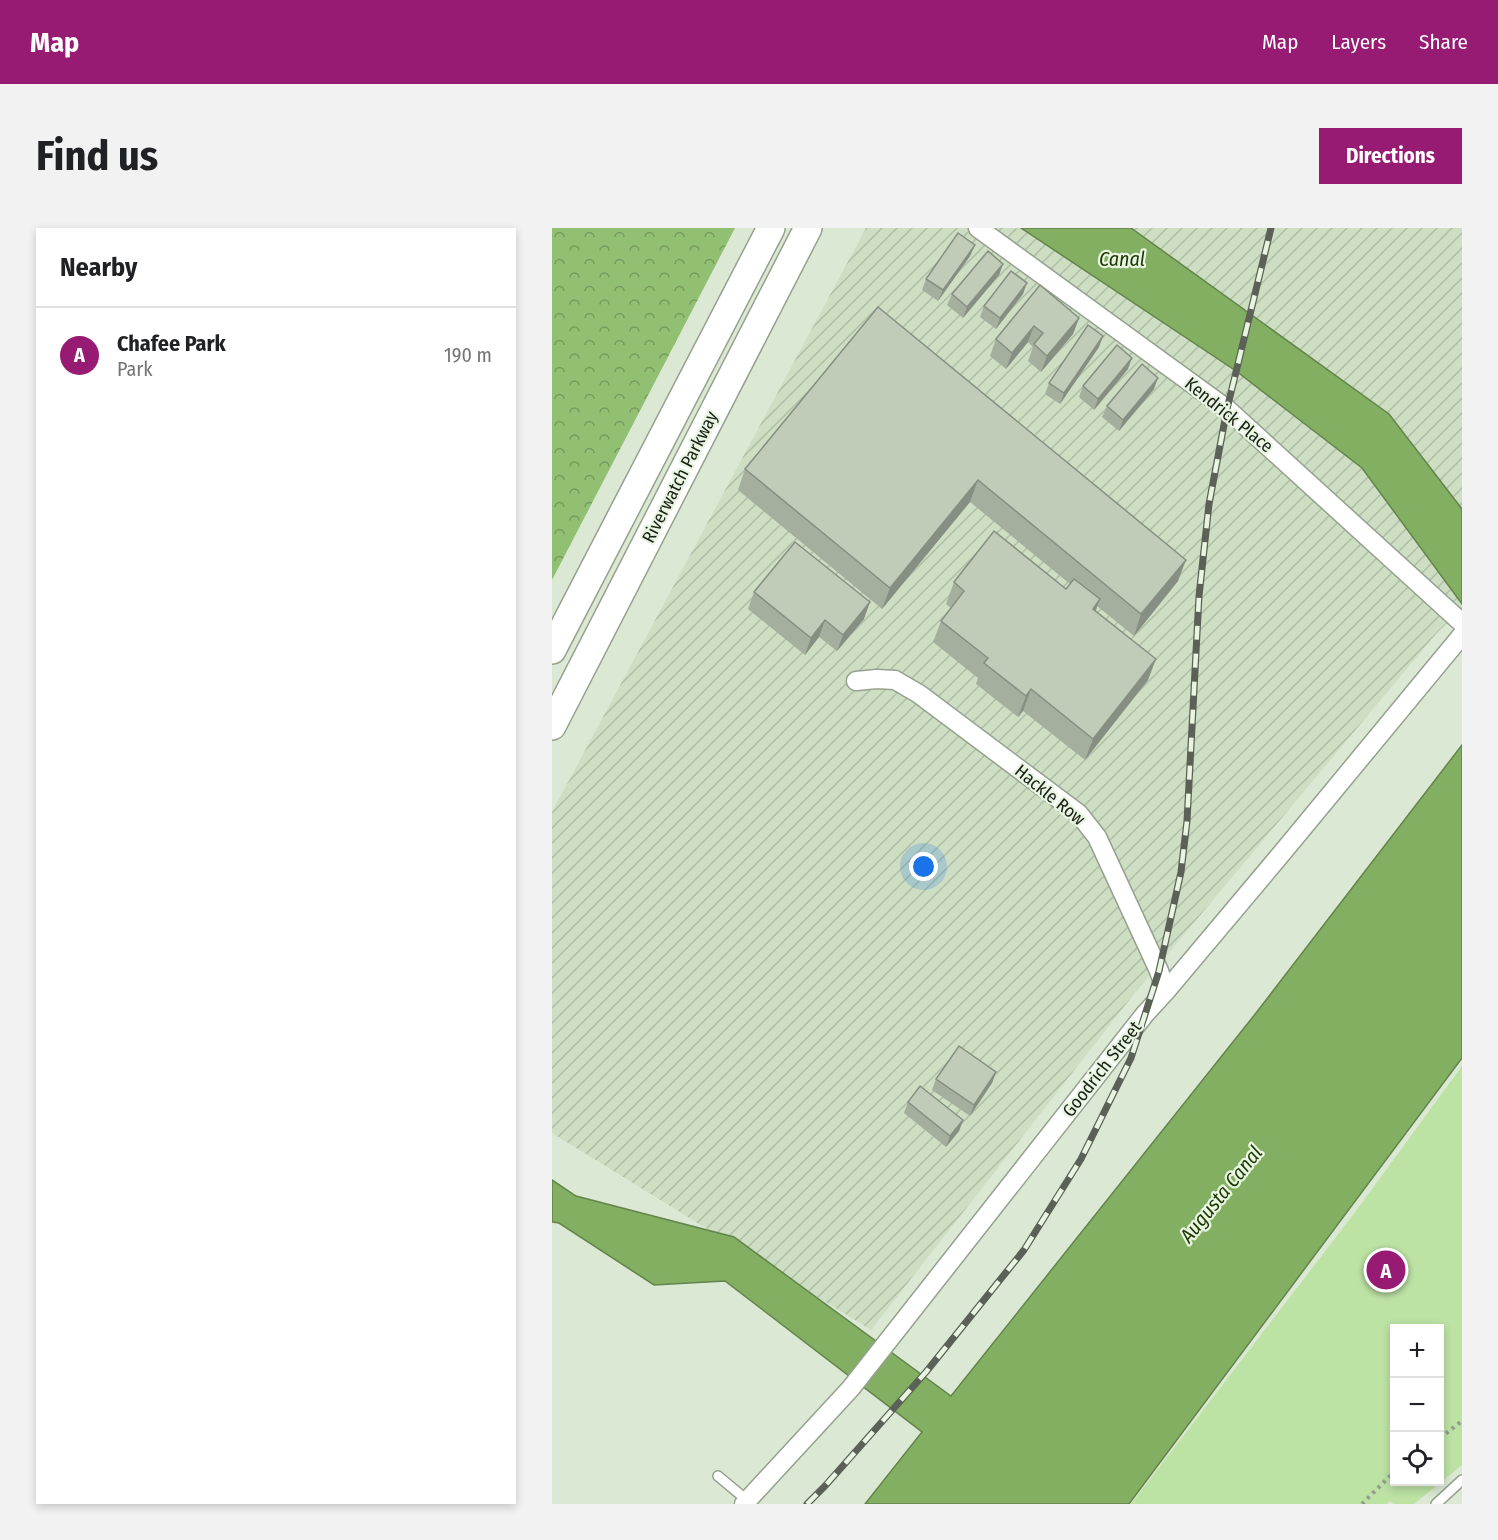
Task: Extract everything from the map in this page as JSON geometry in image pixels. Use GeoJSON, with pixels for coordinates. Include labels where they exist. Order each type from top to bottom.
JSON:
{"type":"FeatureCollection","features":[{"type":"Feature","properties":{"kind":"main road","name":"Riverwatch Parkway"},"geometry":{"type":"LineString","coordinates":[[552,650],[771,228]]}},
{"type":"Feature","properties":{"kind":"main road","name":"Riverwatch Parkway"},"geometry":{"type":"LineString","coordinates":[[552,726],[807,231]]}},
{"type":"Feature","properties":{"kind":"street","name":"Kendrick Place"},"geometry":{"type":"LineString","coordinates":[[978,228],[1227,409],[1462,623]]}},
{"type":"Feature","properties":{"kind":"street","name":"Goodrich Street"},"geometry":{"type":"LineString","coordinates":[[748,1503],[851,1388],[1145,1014],[1166,992],[1462,635]]}},
{"type":"Feature","properties":{"kind":"street","name":"Hackle Row"},"geometry":{"type":"LineString","coordinates":[[856,681],[895,680],[919,694],[1079,814],[1097,837],[1159,971],[1166,992]]}},
{"type":"Feature","properties":{"kind":"lane"},"geometry":{"type":"LineString","coordinates":[[718,1476],[748,1503]]}},
{"type":"Feature","properties":{"kind":"lane"},"geometry":{"type":"LineString","coordinates":[[1436,1504],[1462,1480]]}},
{"type":"Feature","properties":{"kind":"path"},"geometry":{"type":"LineString","coordinates":[[1444,1435],[1462,1421]]}},
{"type":"Feature","properties":{"kind":"path"},"geometry":{"type":"LineString","coordinates":[[1362,1504],[1390,1477]]}},
{"type":"Feature","properties":{"kind":"shaded area"},"geometry":{"type":"Polygon","coordinates":[[[866,228],[1462,228],[1462,608],[1436,634],[1130,999],[871,1330],[552,1133],[552,812],[866,228]]]}},
{"type":"Feature","properties":{"kind":"shaded area"},"geometry":{"type":"Polygon","coordinates":[[[1462,1066],[1462,1465],[1444,1480],[1444,1324],[1390,1324],[1390,1486],[1436,1486],[1414,1504],[1394,1504],[1390,1501],[1387,1504],[1131,1504],[1356,1211],[1462,1066]]]}},
{"type":"Feature","properties":{"kind":"green space"},"geometry":{"type":"Polygon","coordinates":[[[552,228],[735,228],[552,580],[552,228]]]}},
{"type":"Feature","properties":{"kind":"water","name":"Canal"},"geometry":{"type":"Polygon","coordinates":[[[1021,228],[1131,228],[1389,414],[1462,509],[1462,604],[1362,468],[1236,371],[1021,228]]]}},
{"type":"Feature","properties":{"kind":"water","name":"Augusta Canal"},"geometry":{"type":"Polygon","coordinates":[[[1462,745],[1462,1058],[1129,1504],[865,1504],[922,1432],[725,1281],[654,1285],[559,1223],[552,1222],[552,1180],[576,1196],[734,1237],[951,1396],[1256,1013],[1462,745]]]}},
{"type":"Feature","properties":{"kind":"building"},"geometry":{"type":"Polygon","coordinates":[[[958,233],[975,245],[943,290],[926,279],[958,233]]]}},
{"type":"Feature","properties":{"kind":"building"},"geometry":{"type":"Polygon","coordinates":[[[988,251],[1003,264],[967,307],[952,294],[988,251]]]}},
{"type":"Feature","properties":{"kind":"building"},"geometry":{"type":"Polygon","coordinates":[[[1011,271],[1027,283],[1000,318],[984,306],[1011,271]]]}},
{"type":"Feature","properties":{"kind":"building"},"geometry":{"type":"Polygon","coordinates":[[[1040,285],[1079,318],[1047,356],[1034,344],[1043,333],[1034,326],[1012,353],[996,339],[1040,285]]]}},
{"type":"Feature","properties":{"kind":"building"},"geometry":{"type":"Polygon","coordinates":[[[878,307],[1186,560],[1141,614],[978,480],[890,588],[745,469],[878,307]]]}},
{"type":"Feature","properties":{"kind":"building"},"geometry":{"type":"Polygon","coordinates":[[[1088,325],[1103,336],[1064,393],[1049,383],[1088,325]]]}},
{"type":"Feature","properties":{"kind":"building"},"geometry":{"type":"Polygon","coordinates":[[[1117,345],[1132,358],[1098,399],[1083,386],[1117,345]]]}},
{"type":"Feature","properties":{"kind":"building"},"geometry":{"type":"Polygon","coordinates":[[[1142,364],[1158,378],[1123,420],[1107,406],[1142,364]]]}},
{"type":"Feature","properties":{"kind":"building"},"geometry":{"type":"Polygon","coordinates":[[[994,531],[1066,589],[1074,579],[1100,599],[1093,609],[1156,659],[1093,739],[1031,689],[1026,696],[984,663],[988,658],[941,621],[964,591],[954,582],[994,531]]]}},
{"type":"Feature","properties":{"kind":"building"},"geometry":{"type":"Polygon","coordinates":[[[795,542],[870,602],[843,635],[825,620],[811,638],[754,592],[795,542]]]}},
{"type":"Feature","properties":{"kind":"building"},"geometry":{"type":"Polygon","coordinates":[[[959,1046],[996,1072],[974,1105],[936,1079],[959,1046]]]}},
{"type":"Feature","properties":{"kind":"building"},"geometry":{"type":"Polygon","coordinates":[[[920,1086],[963,1120],[950,1136],[908,1102],[920,1086]]]}},
{"type":"Feature","properties":{"kind":"railway"},"geometry":{"type":"LineString","coordinates":[[807,1504],[926,1372],[1024,1250],[1081,1159],[1131,1058],[1159,971],[1181,872],[1187,821],[1199,596],[1209,504],[1227,409],[1271,228]]}},
{"type":"Feature","properties":{"kind":"place","name":"Chafee Park"},"geometry":{"type":"Point","coordinates":[1386,1270]}}]}
